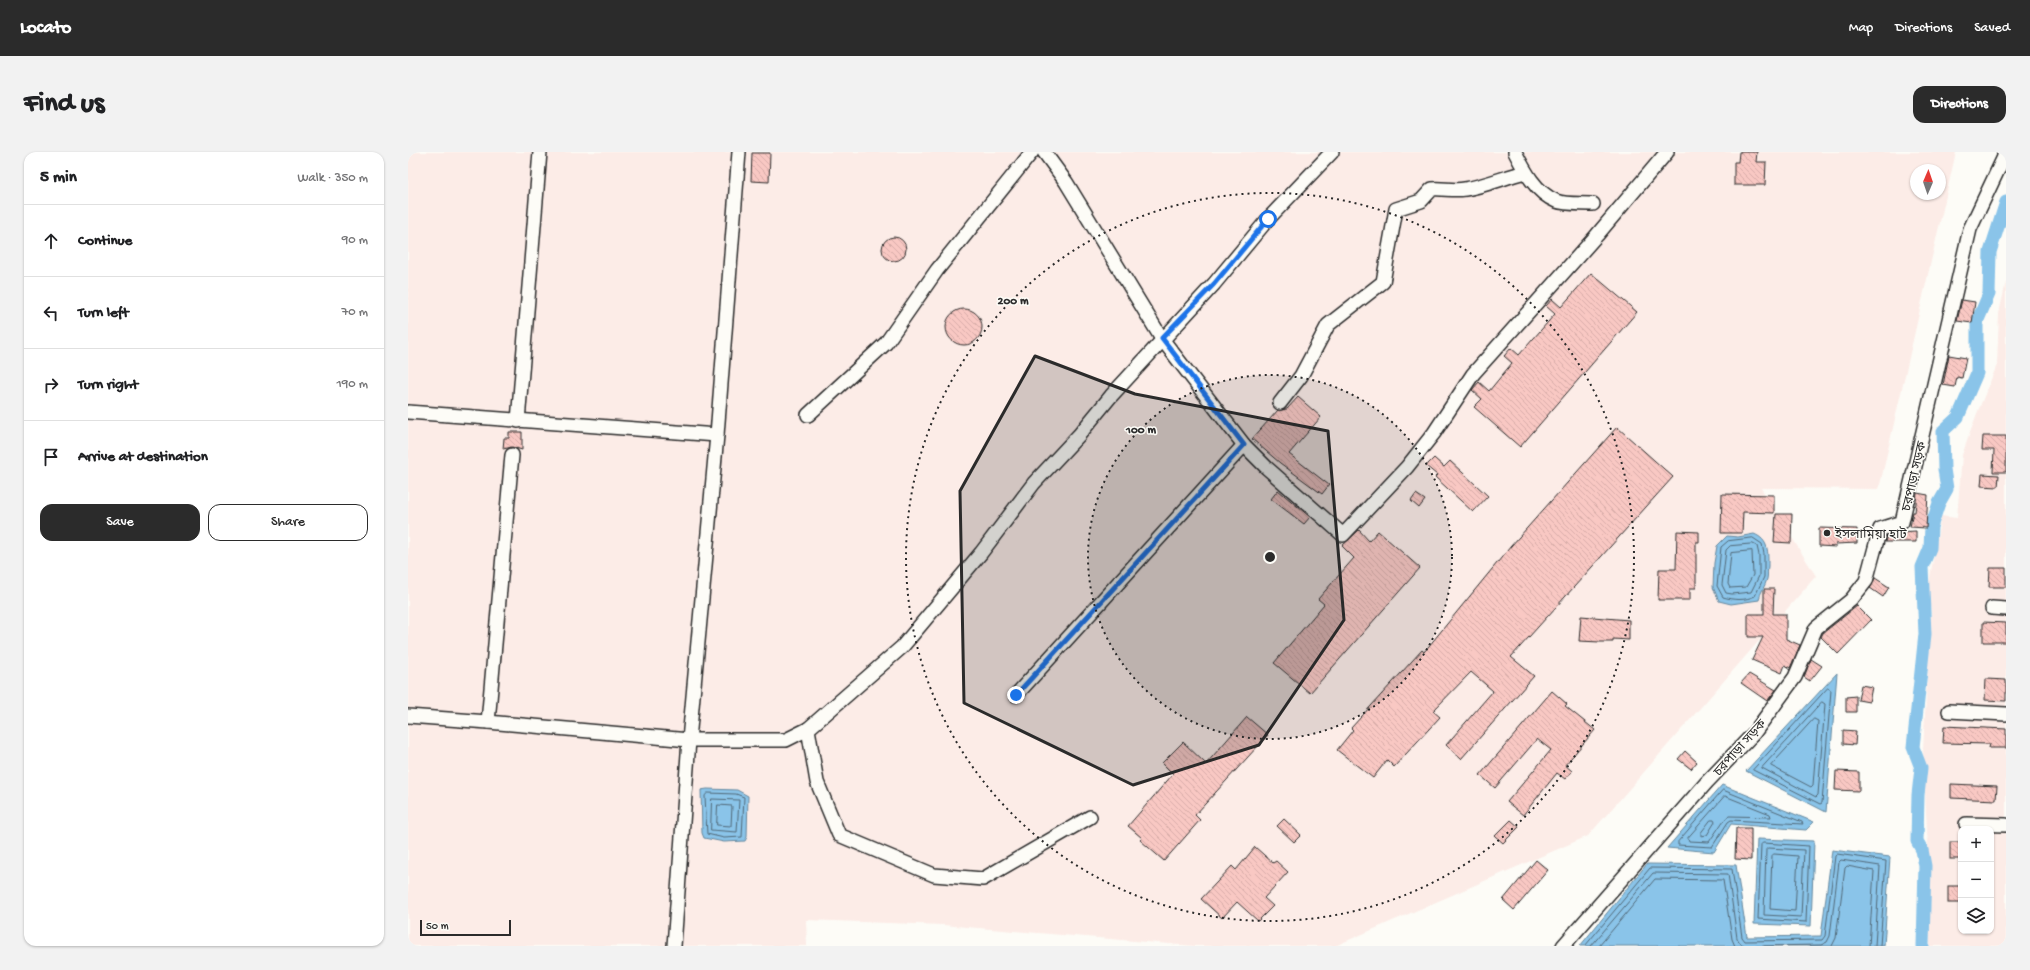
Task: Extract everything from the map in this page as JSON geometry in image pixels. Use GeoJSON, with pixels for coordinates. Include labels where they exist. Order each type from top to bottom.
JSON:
{"type":"FeatureCollection","features":[{"type":"Feature","properties":{"kind":"street"},"geometry":{"type":"LineString","coordinates":[[518,420],[540,152]]}},
{"type":"Feature","properties":{"kind":"street"},"geometry":{"type":"LineString","coordinates":[[674,946],[689,740],[717,435],[739,152]]}},
{"type":"Feature","properties":{"kind":"street"},"geometry":{"type":"LineString","coordinates":[[808,415],[886,343],[937,270],[1032,152]]}},
{"type":"Feature","properties":{"kind":"street"},"geometry":{"type":"LineString","coordinates":[[1044,152],[1066,182],[1162,338],[1244,445],[1267,468],[1343,535],[1407,467],[1434,433],[1473,374],[1597,235],[1667,152]]}},
{"type":"Feature","properties":{"kind":"street"},"geometry":{"type":"LineString","coordinates":[[408,716],[689,740],[786,740],[808,729],[902,647],[980,553],[1034,482],[1080,435],[1162,338],[1214,284],[1268,219],[1332,152]]}},
{"type":"Feature","properties":{"kind":"street"},"geometry":{"type":"LineString","coordinates":[[1514,152],[1525,172],[1538,188],[1555,200],[1593,204]]}},
{"type":"Feature","properties":{"kind":"street","name":"চরপাড়া সড়ক"},"geometry":{"type":"LineString","coordinates":[[1562,946],[1707,782],[1754,733],[1795,677],[1816,628],[1851,600],[1866,581],[1880,529],[1902,522],[1970,228],[2004,157],[2004,152]]}},
{"type":"Feature","properties":{"kind":"street"},"geometry":{"type":"LineString","coordinates":[[1280,403],[1301,376],[1328,324],[1383,282],[1396,209],[1421,201],[1432,189],[1466,189],[1525,172]]}},
{"type":"Feature","properties":{"kind":"street"},"geometry":{"type":"LineString","coordinates":[[408,412],[717,435]]}},
{"type":"Feature","properties":{"kind":"street"},"geometry":{"type":"LineString","coordinates":[[1016,695],[1244,445]]}},
{"type":"Feature","properties":{"kind":"street"},"geometry":{"type":"LineString","coordinates":[[488,722],[512,455]]}},
{"type":"Feature","properties":{"kind":"street"},"geometry":{"type":"LineString","coordinates":[[1992,608],[2006,609]]}},
{"type":"Feature","properties":{"kind":"street"},"geometry":{"type":"LineString","coordinates":[[1949,711],[2006,714]]}},
{"type":"Feature","properties":{"kind":"street"},"geometry":{"type":"LineString","coordinates":[[808,729],[818,782],[839,835],[934,875],[983,879],[1090,817]]}},
{"type":"Feature","properties":{"kind":"street"},"geometry":{"type":"LineString","coordinates":[[1966,824],[2006,824]]}},
{"type":"Feature","properties":{"kind":"highlighted area"},"geometry":{"type":"Polygon","coordinates":[[[1035,356],[1135,394],[1328,431],[1344,620],[1259,745],[1133,785],[964,703],[960,491],[1035,356]]]}},
{"type":"Feature","properties":{"kind":"shaded area"},"geometry":{"type":"Polygon","coordinates":[[[408,152],[1956,152],[1946,196],[1946,164],[1910,164],[1910,200],[1945,200],[1879,489],[1761,488],[1816,576],[1588,836],[1335,946],[1194,946],[943,925],[806,920],[807,946],[408,946],[408,152]]]}},
{"type":"Feature","properties":{"kind":"shaded area"},"geometry":{"type":"Polygon","coordinates":[[[2006,282],[2006,946],[1930,946],[1928,850],[1923,749],[1931,613],[1928,588],[1941,516],[1957,518],[1962,455],[1997,365],[1999,313],[2006,282]]]}},
{"type":"Feature","properties":{"kind":"water"},"geometry":{"type":"Polygon","coordinates":[[[1754,534],[1765,543],[1768,556],[1767,579],[1760,594],[1759,600],[1731,604],[1719,601],[1713,587],[1714,563],[1717,546],[1727,536],[1738,537],[1754,534]]]}},
{"type":"Feature","properties":{"kind":"water"},"geometry":{"type":"Polygon","coordinates":[[[1837,673],[1826,812],[1746,771],[1837,673]]]}},
{"type":"Feature","properties":{"kind":"water"},"geometry":{"type":"Polygon","coordinates":[[[1722,785],[1814,822],[1806,830],[1731,824],[1714,852],[1667,848],[1722,785]]]}},
{"type":"Feature","properties":{"kind":"water"},"geometry":{"type":"Polygon","coordinates":[[[701,790],[737,790],[748,796],[747,837],[745,841],[724,842],[704,838],[702,833],[701,790]]]}},
{"type":"Feature","properties":{"kind":"water"},"geometry":{"type":"Polygon","coordinates":[[[1757,839],[1814,841],[1811,926],[1754,924],[1757,839]]]}},
{"type":"Feature","properties":{"kind":"water"},"geometry":{"type":"Polygon","coordinates":[[[1832,850],[1890,857],[1884,946],[1580,946],[1647,864],[1736,865],[1747,937],[1821,936],[1832,850]]]}},
{"type":"Feature","properties":{"kind":"building"},"geometry":{"type":"Polygon","coordinates":[[[1739,152],[1757,152],[1756,162],[1766,162],[1765,185],[1734,185],[1734,162],[1738,162],[1739,152]]]}},
{"type":"Feature","properties":{"kind":"building"},"geometry":{"type":"Polygon","coordinates":[[[752,153],[770,153],[769,182],[751,181],[752,153]]]}},
{"type":"Feature","properties":{"kind":"building"},"geometry":{"type":"Polygon","coordinates":[[[889,237],[899,237],[906,244],[906,254],[899,261],[889,261],[882,254],[882,244],[889,237]]]}},
{"type":"Feature","properties":{"kind":"building"},"geometry":{"type":"Polygon","coordinates":[[[1591,273],[1637,312],[1520,447],[1474,407],[1482,399],[1472,390],[1479,382],[1489,391],[1512,363],[1504,356],[1511,348],[1519,355],[1555,314],[1546,306],[1552,299],[1561,307],[1591,273]]]}},
{"type":"Feature","properties":{"kind":"building"},"geometry":{"type":"Polygon","coordinates":[[[1962,300],[1975,302],[1972,323],[1957,321],[1962,300]]]}},
{"type":"Feature","properties":{"kind":"building"},"geometry":{"type":"Polygon","coordinates":[[[964,309],[974,312],[979,317],[982,327],[979,337],[974,342],[964,345],[954,342],[949,337],[946,327],[949,317],[954,312],[964,309]]]}},
{"type":"Feature","properties":{"kind":"building"},"geometry":{"type":"Polygon","coordinates":[[[1949,355],[1966,358],[1962,378],[1957,377],[1955,387],[1943,385],[1949,355]]]}},
{"type":"Feature","properties":{"kind":"building"},"geometry":{"type":"Polygon","coordinates":[[[1298,397],[1321,417],[1289,454],[1329,485],[1322,494],[1280,463],[1252,439],[1278,410],[1287,409],[1298,397]]]}},
{"type":"Feature","properties":{"kind":"building"},"geometry":{"type":"Polygon","coordinates":[[[1617,427],[1673,477],[1511,657],[1534,676],[1461,759],[1446,745],[1493,691],[1471,672],[1433,711],[1440,717],[1394,767],[1387,760],[1373,778],[1337,750],[1353,730],[1351,728],[1422,650],[1424,652],[1511,546],[1617,427]]]}},
{"type":"Feature","properties":{"kind":"building"},"geometry":{"type":"Polygon","coordinates":[[[509,432],[522,432],[522,450],[512,447],[503,449],[504,438],[509,438],[509,432]]]}},
{"type":"Feature","properties":{"kind":"building"},"geometry":{"type":"Polygon","coordinates":[[[1983,436],[2006,436],[2006,472],[1993,472],[1994,450],[1982,450],[1983,436]]]}},
{"type":"Feature","properties":{"kind":"building"},"geometry":{"type":"Polygon","coordinates":[[[1434,458],[1444,467],[1450,461],[1488,496],[1473,512],[1435,477],[1437,475],[1426,466],[1434,458]]]}},
{"type":"Feature","properties":{"kind":"building"},"geometry":{"type":"Polygon","coordinates":[[[1982,474],[1999,475],[1998,487],[1981,486],[1982,474]]]}},
{"type":"Feature","properties":{"kind":"building"},"geometry":{"type":"Polygon","coordinates":[[[1278,490],[1310,517],[1304,524],[1271,499],[1278,490]]]}},
{"type":"Feature","properties":{"kind":"building"},"geometry":{"type":"Polygon","coordinates":[[[1917,493],[1928,495],[1926,528],[1910,527],[1913,512],[1915,512],[1917,493]]]}},
{"type":"Feature","properties":{"kind":"building"},"geometry":{"type":"Polygon","coordinates":[[[1416,494],[1425,500],[1419,508],[1411,501],[1416,494]]]}},
{"type":"Feature","properties":{"kind":"building"},"geometry":{"type":"Polygon","coordinates":[[[1722,494],[1774,495],[1774,513],[1743,512],[1742,533],[1721,533],[1722,494]]]}},
{"type":"Feature","properties":{"kind":"building"},"geometry":{"type":"Polygon","coordinates":[[[1776,514],[1792,514],[1791,543],[1774,542],[1776,514]]]}},
{"type":"Feature","properties":{"kind":"building"},"geometry":{"type":"Polygon","coordinates":[[[1819,528],[1857,529],[1857,543],[1836,544],[1836,547],[1819,546],[1819,528]]]}},
{"type":"Feature","properties":{"kind":"building"},"geometry":{"type":"Polygon","coordinates":[[[1359,530],[1369,541],[1378,531],[1420,568],[1310,693],[1274,663],[1324,604],[1318,599],[1354,558],[1342,546],[1359,530]]]}},
{"type":"Feature","properties":{"kind":"building"},"geometry":{"type":"Polygon","coordinates":[[[1677,531],[1699,532],[1699,542],[1696,542],[1696,588],[1690,588],[1690,600],[1658,600],[1659,569],[1676,569],[1677,531]]]}},
{"type":"Feature","properties":{"kind":"building"},"geometry":{"type":"Polygon","coordinates":[[[1916,531],[1916,542],[1885,542],[1887,535],[1897,532],[1916,531]]]}},
{"type":"Feature","properties":{"kind":"building"},"geometry":{"type":"Polygon","coordinates":[[[1990,568],[2006,568],[2006,587],[1989,587],[1990,568]]]}},
{"type":"Feature","properties":{"kind":"building"},"geometry":{"type":"Polygon","coordinates":[[[1875,578],[1889,587],[1883,597],[1870,588],[1875,578]]]}},
{"type":"Feature","properties":{"kind":"building"},"geometry":{"type":"Polygon","coordinates":[[[1764,589],[1774,589],[1773,614],[1786,614],[1786,639],[1800,645],[1790,668],[1785,665],[1782,673],[1752,660],[1763,637],[1748,637],[1748,614],[1764,614],[1764,589]]]}},
{"type":"Feature","properties":{"kind":"building"},"geometry":{"type":"Polygon","coordinates":[[[1857,606],[1871,620],[1838,654],[1821,637],[1823,633],[1857,606]]]}},
{"type":"Feature","properties":{"kind":"building"},"geometry":{"type":"Polygon","coordinates":[[[1581,616],[1629,620],[1629,640],[1613,639],[1613,642],[1579,641],[1581,616]]]}},
{"type":"Feature","properties":{"kind":"building"},"geometry":{"type":"Polygon","coordinates":[[[1983,622],[2006,623],[2006,642],[1983,642],[1983,622]]]}},
{"type":"Feature","properties":{"kind":"building"},"geometry":{"type":"Polygon","coordinates":[[[1811,659],[1822,666],[1810,681],[1804,677],[1811,659]]]}},
{"type":"Feature","properties":{"kind":"building"},"geometry":{"type":"Polygon","coordinates":[[[1749,674],[1776,690],[1767,701],[1741,683],[1749,674]]]}},
{"type":"Feature","properties":{"kind":"building"},"geometry":{"type":"Polygon","coordinates":[[[1986,679],[2006,680],[2006,701],[1985,700],[1986,679]]]}},
{"type":"Feature","properties":{"kind":"building"},"geometry":{"type":"Polygon","coordinates":[[[1861,685],[1872,687],[1869,702],[1858,700],[1861,685]]]}},
{"type":"Feature","properties":{"kind":"building"},"geometry":{"type":"Polygon","coordinates":[[[1552,691],[1567,704],[1565,706],[1595,730],[1565,765],[1572,771],[1565,779],[1557,773],[1523,815],[1507,802],[1551,750],[1537,739],[1495,788],[1480,775],[1552,691]]]}},
{"type":"Feature","properties":{"kind":"building"},"geometry":{"type":"Polygon","coordinates":[[[1856,696],[1856,712],[1846,712],[1846,697],[1856,696]]]}},
{"type":"Feature","properties":{"kind":"building"},"geometry":{"type":"Polygon","coordinates":[[[1247,717],[1268,735],[1195,815],[1200,820],[1164,861],[1140,840],[1142,838],[1128,826],[1173,774],[1162,763],[1183,742],[1206,764],[1247,717]]]}},
{"type":"Feature","properties":{"kind":"building"},"geometry":{"type":"Polygon","coordinates":[[[1944,726],[2006,729],[2006,748],[1989,748],[1990,744],[1943,743],[1944,726]]]}},
{"type":"Feature","properties":{"kind":"building"},"geometry":{"type":"Polygon","coordinates":[[[1843,730],[1856,731],[1855,745],[1843,744],[1843,730]]]}},
{"type":"Feature","properties":{"kind":"building"},"geometry":{"type":"Polygon","coordinates":[[[1685,751],[1697,762],[1691,769],[1678,759],[1685,751]]]}},
{"type":"Feature","properties":{"kind":"building"},"geometry":{"type":"Polygon","coordinates":[[[1836,771],[1859,772],[1859,791],[1835,790],[1836,771]]]}},
{"type":"Feature","properties":{"kind":"building"},"geometry":{"type":"Polygon","coordinates":[[[1951,784],[1997,786],[1996,800],[1951,798],[1951,784]]]}},
{"type":"Feature","properties":{"kind":"building"},"geometry":{"type":"Polygon","coordinates":[[[1284,819],[1301,835],[1294,842],[1277,826],[1284,819]]]}},
{"type":"Feature","properties":{"kind":"building"},"geometry":{"type":"Polygon","coordinates":[[[1511,820],[1519,827],[1503,843],[1495,836],[1511,820]]]}},
{"type":"Feature","properties":{"kind":"building"},"geometry":{"type":"Polygon","coordinates":[[[1736,828],[1751,828],[1751,860],[1735,859],[1736,828]]]}},
{"type":"Feature","properties":{"kind":"building"},"geometry":{"type":"Polygon","coordinates":[[[1950,842],[1958,842],[1958,859],[1950,859],[1950,842]]]}},
{"type":"Feature","properties":{"kind":"building"},"geometry":{"type":"Polygon","coordinates":[[[1255,847],[1273,863],[1276,861],[1288,872],[1264,898],[1273,906],[1258,921],[1237,902],[1222,918],[1201,899],[1232,866],[1236,870],[1255,847]]]}},
{"type":"Feature","properties":{"kind":"building"},"geometry":{"type":"Polygon","coordinates":[[[1536,860],[1548,870],[1514,910],[1503,900],[1536,860]]]}},
{"type":"Feature","properties":{"kind":"building"},"geometry":{"type":"Polygon","coordinates":[[[1948,886],[1958,886],[1958,903],[1948,903],[1948,886]]]}},
{"type":"Feature","properties":{"kind":"waterway"},"geometry":{"type":"LineString","coordinates":[[1923,946],[1925,866],[1922,850],[1917,841],[1918,795],[1921,768],[1913,747],[1925,634],[1922,567],[1930,548],[1931,527],[1939,503],[1947,489],[1944,469],[1943,431],[1958,417],[1977,373],[1977,322],[1989,294],[1990,252],[2006,202]]}},
{"type":"Feature","properties":{"kind":"place","name":"ইসলামিয়া হাট"},"geometry":{"type":"Point","coordinates":[1827,533]}},
{"type":"Feature","properties":{"kind":"route"},"geometry":{"type":"LineString","coordinates":[[1016,695],[1244,445],[1162,338],[1214,284],[1268,219]]}}]}
